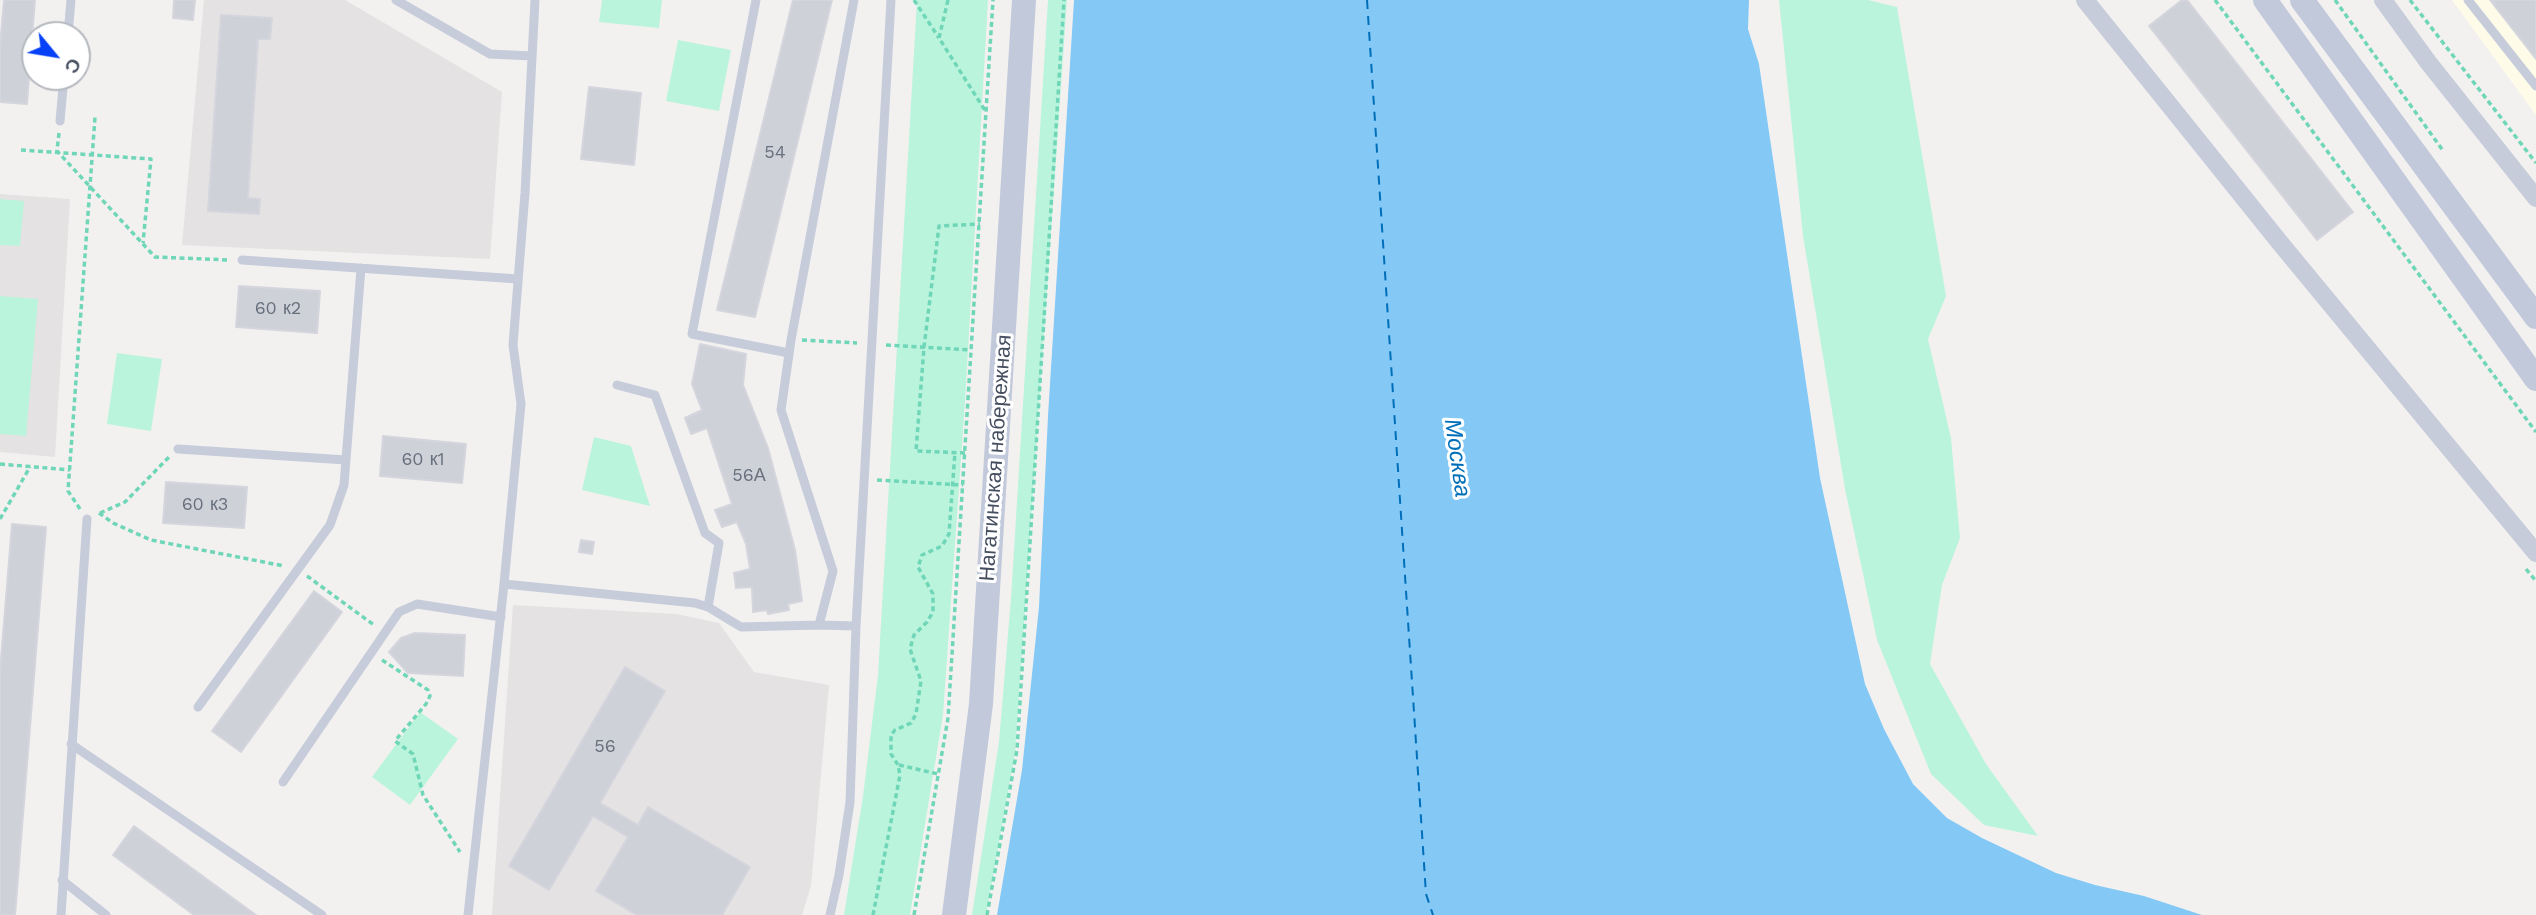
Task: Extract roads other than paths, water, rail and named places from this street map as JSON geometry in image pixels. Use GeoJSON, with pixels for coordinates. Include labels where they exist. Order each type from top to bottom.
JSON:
{"type":"FeatureCollection","features":[{"type":"Feature","properties":{"kind":"street","name":"Нагатинская набережная"},"geometry":{"type":"LineString","coordinates":[[954,915],[981,704],[1024,0]]}},
{"type":"Feature","properties":{"kind":"street"},"geometry":{"type":"LineString","coordinates":[[2085,0],[2281,244],[2536,553]]}},
{"type":"Feature","properties":{"kind":"street"},"geometry":{"type":"LineString","coordinates":[[2265,0],[2536,379]]}},
{"type":"Feature","properties":{"kind":"street"},"geometry":{"type":"LineString","coordinates":[[2302,0],[2536,317]]}},
{"type":"Feature","properties":{"kind":"street"},"geometry":{"type":"LineString","coordinates":[[2383,0],[2428,62],[2536,198]]}},
{"type":"Feature","properties":{"kind":"lane"},"geometry":{"type":"LineString","coordinates":[[69,21],[71,0]]}},
{"type":"Feature","properties":{"kind":"lane"},"geometry":{"type":"LineString","coordinates":[[396,0],[490,54],[532,56]]}},
{"type":"Feature","properties":{"kind":"lane"},"geometry":{"type":"LineString","coordinates":[[468,915],[521,404],[513,345],[535,0]]}},
{"type":"Feature","properties":{"kind":"lane"},"geometry":{"type":"LineString","coordinates":[[756,0],[692,334],[789,353]]}},
{"type":"Feature","properties":{"kind":"lane"},"geometry":{"type":"LineString","coordinates":[[819,625],[833,571],[781,410],[791,340],[854,0]]}},
{"type":"Feature","properties":{"kind":"lane"},"geometry":{"type":"LineString","coordinates":[[830,915],[850,802],[856,626],[891,0]]}},
{"type":"Feature","properties":{"kind":"lane"},"geometry":{"type":"LineString","coordinates":[[2468,0],[2536,86]]}},
{"type":"Feature","properties":{"kind":"lane"},"geometry":{"type":"LineString","coordinates":[[60,121],[63,91]]}},
{"type":"Feature","properties":{"kind":"lane"},"geometry":{"type":"LineString","coordinates":[[242,260],[518,279]]}},
{"type":"Feature","properties":{"kind":"lane"},"geometry":{"type":"LineString","coordinates":[[198,707],[330,525],[344,485],[361,268]]}},
{"type":"Feature","properties":{"kind":"lane"},"geometry":{"type":"LineString","coordinates":[[617,385],[655,394],[705,533],[719,543],[708,607]]}},
{"type":"Feature","properties":{"kind":"lane"},"geometry":{"type":"LineString","coordinates":[[178,449],[346,460]]}},
{"type":"Feature","properties":{"kind":"lane"},"geometry":{"type":"LineString","coordinates":[[61,915],[87,519]]}},
{"type":"Feature","properties":{"kind":"lane"},"geometry":{"type":"LineString","coordinates":[[504,584],[695,603],[708,607],[741,627],[856,626]]}},
{"type":"Feature","properties":{"kind":"lane"},"geometry":{"type":"LineString","coordinates":[[283,782],[399,612],[417,604],[501,617]]}},
{"type":"Feature","properties":{"kind":"lane"},"geometry":{"type":"LineString","coordinates":[[71,744],[322,915]]}},
{"type":"Feature","properties":{"kind":"lane"},"geometry":{"type":"LineString","coordinates":[[62,880],[106,915]]}},
{"type":"Feature","properties":{"kind":"water","name":"Москва"},"geometry":{"type":"Polygon","coordinates":[[[1074,0],[1749,0],[1748,29],[1759,64],[1820,478],[1865,684],[1884,729],[1913,784],[1947,818],[2056,873],[2144,896],[2202,915],[997,915],[1022,770],[1039,607],[1074,0]]]}}]}
